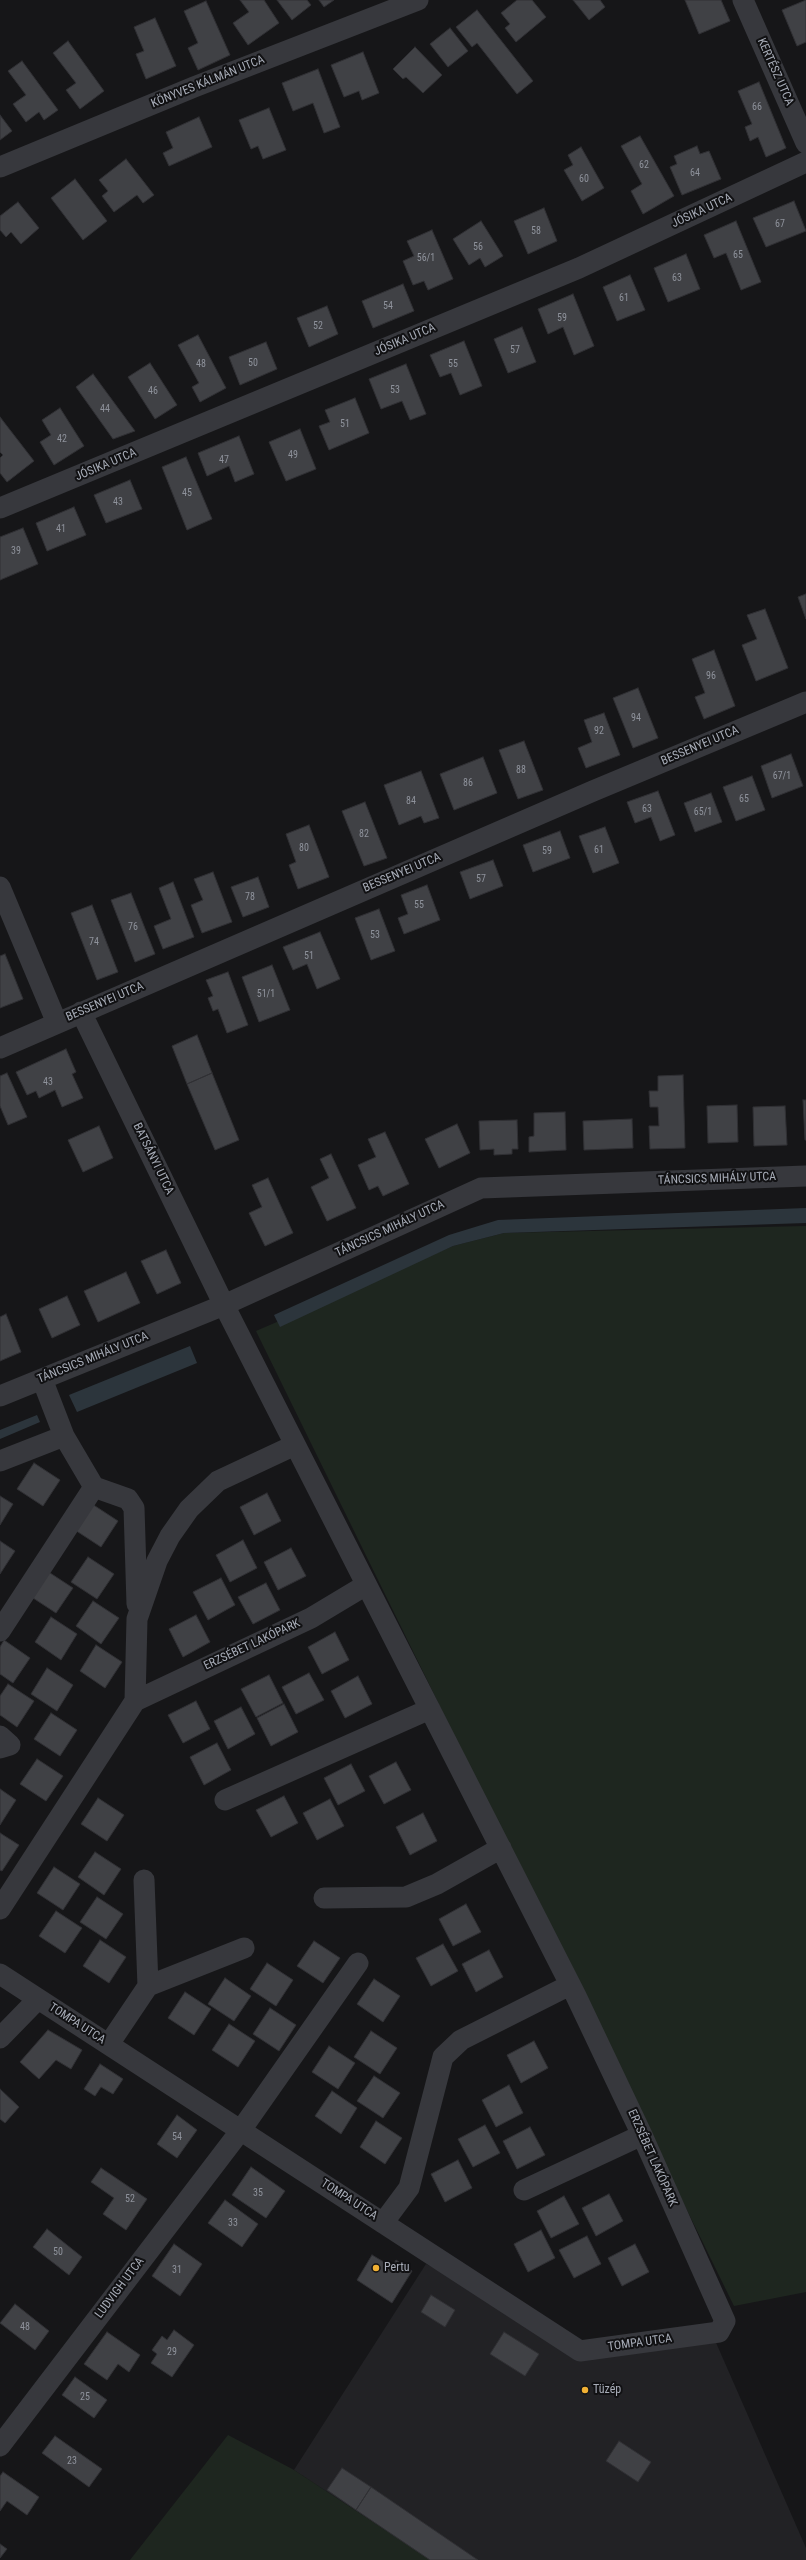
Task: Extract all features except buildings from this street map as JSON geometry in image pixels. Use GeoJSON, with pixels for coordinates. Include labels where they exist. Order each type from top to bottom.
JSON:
{"type":"FeatureCollection","features":[{"type":"Feature","properties":{"kind":"street","name":"KÖNYVES KÁLMÁN UTCA"},"geometry":{"type":"LineString","coordinates":[[0,167],[194,87],[418,0]]}},
{"type":"Feature","properties":{"kind":"street","name":"KERTÉSZ UTCA"},"geometry":{"type":"LineString","coordinates":[[743,0],[806,143]]}},
{"type":"Feature","properties":{"kind":"street","name":"JÓSIKA UTCA"},"geometry":{"type":"LineString","coordinates":[[0,508],[579,268],[806,162]]}},
{"type":"Feature","properties":{"kind":"street","name":"BESSENYEI UTCA"},"geometry":{"type":"LineString","coordinates":[[0,1048],[593,791],[806,702]]}},
{"type":"Feature","properties":{"kind":"street"},"geometry":{"type":"LineString","coordinates":[[0,887],[57,1023]]}},
{"type":"Feature","properties":{"kind":"street","name":"BATSÁNYI UTCA"},"geometry":{"type":"LineString","coordinates":[[81,1012],[224,1305]]}},
{"type":"Feature","properties":{"kind":"street","name":"TÁNCSICS MIHÁLY UTCA"},"geometry":{"type":"LineString","coordinates":[[0,1396],[224,1305],[481,1188],[806,1176]]}},
{"type":"Feature","properties":{"kind":"street","name":"ERZSÉBET LAKÓPARK"},"geometry":{"type":"LineString","coordinates":[[224,1305],[570,1985],[642,2135],[725,2321],[719,2332]]}},
{"type":"Feature","properties":{"kind":"street"},"geometry":{"type":"LineString","coordinates":[[0,1909],[135,1701],[137,1619],[134,1508],[128,1499],[94,1487],[64,1436],[42,1379]]}},
{"type":"Feature","properties":{"kind":"street"},"geometry":{"type":"LineString","coordinates":[[0,1461],[64,1436]]}},
{"type":"Feature","properties":{"kind":"street"},"geometry":{"type":"LineString","coordinates":[[137,1619],[157,1561],[189,1509],[218,1481],[295,1445]]}},
{"type":"Feature","properties":{"kind":"street"},"geometry":{"type":"LineString","coordinates":[[0,1631],[94,1487]]}},
{"type":"Feature","properties":{"kind":"street"},"geometry":{"type":"LineString","coordinates":[[135,1539],[166,1545]]}},
{"type":"Feature","properties":{"kind":"street","name":"ERZSÉBET LAKÓPARK"},"geometry":{"type":"LineString","coordinates":[[135,1701],[311,1618],[366,1585]]}},
{"type":"Feature","properties":{"kind":"street"},"geometry":{"type":"LineString","coordinates":[[225,1800],[430,1708]]}},
{"type":"Feature","properties":{"kind":"street"},"geometry":{"type":"LineString","coordinates":[[0,1736],[10,1744],[0,1748]]}},
{"type":"Feature","properties":{"kind":"street"},"geometry":{"type":"LineString","coordinates":[[324,1898],[406,1897],[437,1884],[501,1848]]}},
{"type":"Feature","properties":{"kind":"street"},"geometry":{"type":"LineString","coordinates":[[144,1880],[148,1986]]}},
{"type":"Feature","properties":{"kind":"street"},"geometry":{"type":"LineString","coordinates":[[109,2044],[148,1986],[244,1948]]}},
{"type":"Feature","properties":{"kind":"street","name":"LUDVIGH UTCA"},"geometry":{"type":"LineString","coordinates":[[0,2446],[241,2130],[358,1963]]}},
{"type":"Feature","properties":{"kind":"street","name":"TOMPA UTCA"},"geometry":{"type":"LineString","coordinates":[[0,1974],[580,2350],[719,2332]]}},
{"type":"Feature","properties":{"kind":"street"},"geometry":{"type":"LineString","coordinates":[[383,2223],[409,2188],[443,2057],[461,2040],[570,1985]]}},
{"type":"Feature","properties":{"kind":"street"},"geometry":{"type":"LineString","coordinates":[[0,2038],[38,1999]]}},
{"type":"Feature","properties":{"kind":"street"},"geometry":{"type":"LineString","coordinates":[[524,2190],[642,2135]]}},
{"type":"Feature","properties":{"kind":"shaded area"},"geometry":{"type":"Polygon","coordinates":[[[806,1208],[806,1223],[504,1233],[453,1246],[280,1327],[274,1315],[449,1235],[498,1220],[806,1208]]]}},
{"type":"Feature","properties":{"kind":"shaded area"},"geometry":{"type":"Polygon","coordinates":[[[806,1226],[806,2292],[734,2306],[256,1331],[453,1246],[504,1233],[806,1226]]]}},
{"type":"Feature","properties":{"kind":"shaded area"},"geometry":{"type":"Polygon","coordinates":[[[190,1346],[197,1363],[77,1412],[69,1395],[190,1346]]]}},
{"type":"Feature","properties":{"kind":"shaded area"},"geometry":{"type":"Polygon","coordinates":[[[37,1415],[40,1422],[0,1439],[0,1430],[37,1415]]]}},
{"type":"Feature","properties":{"kind":"shaded area"},"geometry":{"type":"Polygon","coordinates":[[[426,2264],[589,2345],[710,2329],[806,2548],[806,2560],[431,2560],[294,2470],[426,2264]]]}},
{"type":"Feature","properties":{"kind":"shaded area"},"geometry":{"type":"Polygon","coordinates":[[[228,2435],[294,2470],[431,2560],[130,2560],[228,2435]]]}},
{"type":"Feature","properties":{"kind":"place","name":"Pertu"},"geometry":{"type":"Point","coordinates":[376,2268]}},
{"type":"Feature","properties":{"kind":"place","name":"Tüzép"},"geometry":{"type":"Point","coordinates":[585,2390]}}]}
